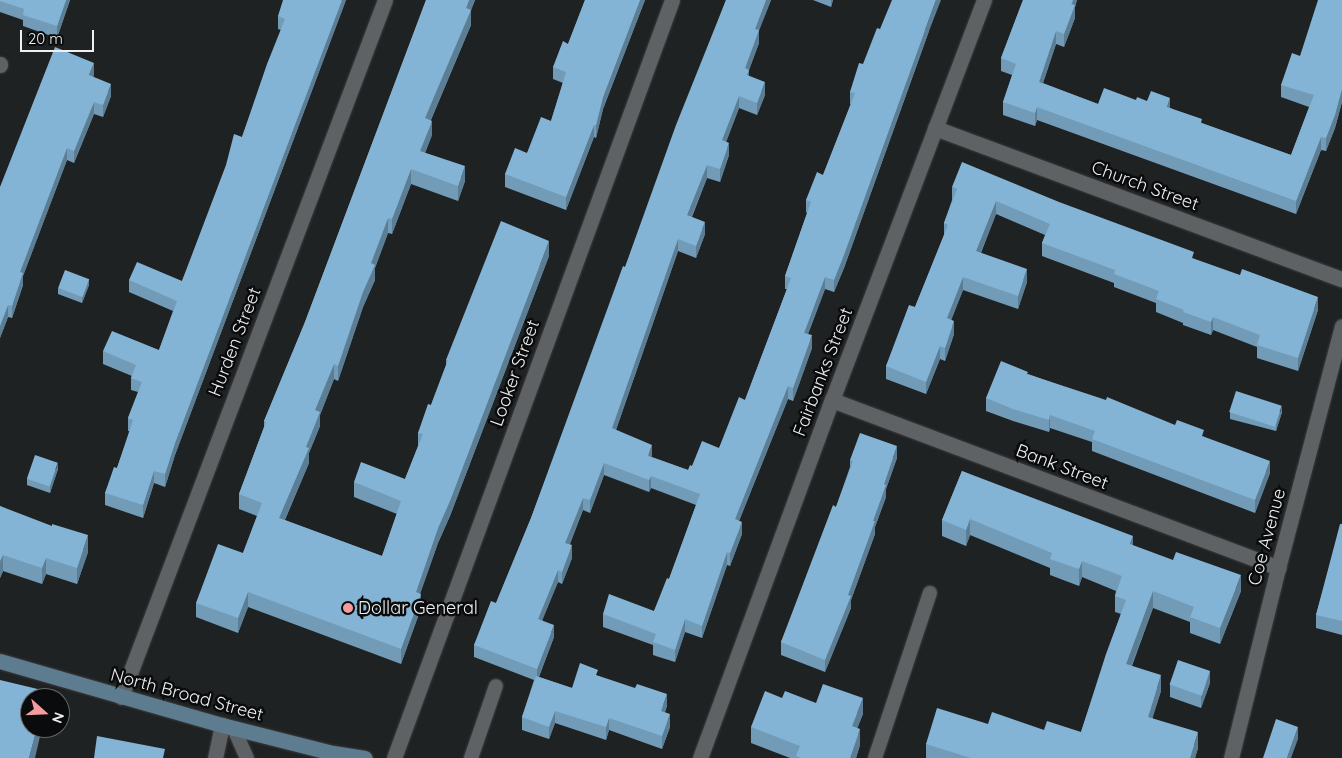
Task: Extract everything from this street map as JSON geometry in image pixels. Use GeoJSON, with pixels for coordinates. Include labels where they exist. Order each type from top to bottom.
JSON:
{"type":"FeatureCollection","features":[{"type":"Feature","properties":{"kind":"main road","name":"North Broad Street"},"geometry":{"type":"LineString","coordinates":[[0,662],[228,727],[333,753],[365,758]]}},
{"type":"Feature","properties":{"kind":"street","name":"Hurden Street"},"geometry":{"type":"LineString","coordinates":[[121,697],[385,0]]}},
{"type":"Feature","properties":{"kind":"street","name":"Looker Street"},"geometry":{"type":"LineString","coordinates":[[394,758],[672,0]]}},
{"type":"Feature","properties":{"kind":"street","name":"Fairbanks Street"},"geometry":{"type":"LineString","coordinates":[[700,758],[832,400],[984,0]]}},
{"type":"Feature","properties":{"kind":"street","name":"Church Street"},"geometry":{"type":"LineString","coordinates":[[935,128],[1342,279]]}},
{"type":"Feature","properties":{"kind":"street","name":"Coe Avenue"},"geometry":{"type":"LineString","coordinates":[[1231,758],[1278,568],[1342,329]]}},
{"type":"Feature","properties":{"kind":"street","name":"Bank Street"},"geometry":{"type":"LineString","coordinates":[[832,400],[1278,568]]}},
{"type":"Feature","properties":{"kind":"street"},"geometry":{"type":"LineString","coordinates":[[215,758],[228,727]]}},
{"type":"Feature","properties":{"kind":"lane"},"geometry":{"type":"LineString","coordinates":[[875,758],[930,593]]}},
{"type":"Feature","properties":{"kind":"lane"},"geometry":{"type":"LineString","coordinates":[[471,758],[496,686]]}},
{"type":"Feature","properties":{"kind":"lane"},"geometry":{"type":"LineString","coordinates":[[228,727],[247,758]]}},
{"type":"Feature","properties":{"kind":"building"},"geometry":{"type":"Polygon","coordinates":[[[0,0],[66,0],[57,26],[23,15],[24,9],[0,0]]]}},
{"type":"Feature","properties":{"kind":"building"},"geometry":{"type":"Polygon","coordinates":[[[283,0],[342,0],[165,474],[154,471],[143,505],[105,493],[114,467],[117,468],[133,420],[128,418],[142,382],[131,378],[136,365],[103,351],[112,331],[159,350],[177,301],[129,280],[137,262],[182,281],[226,165],[234,134],[242,137],[267,64],[285,19],[278,16],[283,0]]]}},
{"type":"Feature","properties":{"kind":"building"},"geometry":{"type":"Polygon","coordinates":[[[426,0],[469,0],[466,8],[471,10],[425,118],[432,121],[420,151],[465,166],[458,186],[411,169],[392,219],[388,218],[371,263],[375,265],[363,292],[338,366],[334,364],[315,410],[320,412],[306,447],[309,448],[279,518],[382,556],[401,501],[354,482],[361,462],[405,479],[423,434],[418,433],[428,404],[431,405],[448,360],[446,360],[501,221],[549,241],[438,528],[416,592],[421,594],[401,649],[248,592],[238,618],[196,603],[218,544],[243,553],[262,503],[239,494],[266,422],[264,421],[305,322],[426,0]]]}},
{"type":"Feature","properties":{"kind":"building"},"geometry":{"type":"Polygon","coordinates":[[[585,0],[640,0],[603,97],[596,125],[594,125],[566,197],[505,174],[515,148],[527,153],[541,117],[551,121],[566,72],[553,67],[563,41],[568,44],[585,0]]]}},
{"type":"Feature","properties":{"kind":"building"},"geometry":{"type":"Polygon","coordinates":[[[726,0],[766,0],[755,29],[759,30],[745,68],[749,70],[747,75],[765,82],[757,103],[739,96],[722,140],[729,143],[720,169],[707,165],[687,215],[705,222],[696,246],[678,239],[612,428],[652,445],[648,456],[688,470],[690,465],[692,466],[702,441],[719,448],[739,397],[745,400],[791,278],[785,276],[811,202],[806,200],[817,172],[823,175],[855,93],[850,92],[859,63],[863,64],[877,28],[880,29],[892,0],[936,0],[844,255],[834,280],[825,277],[804,333],[812,335],[793,388],[788,386],[735,519],[742,522],[730,553],[727,552],[702,626],[685,619],[675,650],[653,642],[656,634],[603,614],[609,594],[654,611],[667,578],[669,579],[700,494],[651,476],[649,480],[604,463],[590,500],[583,498],[565,543],[572,545],[562,572],[558,570],[538,619],[554,625],[537,669],[474,645],[491,601],[496,603],[531,518],[676,125],[726,0]]]}},
{"type":"Feature","properties":{"kind":"building"},"geometry":{"type":"Polygon","coordinates":[[[1023,0],[1073,0],[1071,4],[1075,5],[1064,34],[1056,31],[1039,82],[1098,104],[1104,88],[1136,100],[1137,97],[1147,101],[1151,91],[1170,98],[1167,107],[1202,119],[1201,123],[1291,155],[1314,95],[1281,85],[1292,53],[1300,56],[1318,0],[1342,0],[1342,89],[1326,138],[1321,137],[1296,201],[1037,107],[1035,113],[1003,102],[1016,64],[1001,58],[1023,0]]]}},
{"type":"Feature","properties":{"kind":"building"},"geometry":{"type":"Polygon","coordinates":[[[55,47],[94,63],[89,75],[111,84],[103,105],[94,102],[74,151],[67,148],[20,272],[23,273],[12,306],[8,305],[0,326],[0,187],[55,47]]]}},
{"type":"Feature","properties":{"kind":"building"},"geometry":{"type":"Polygon","coordinates":[[[962,162],[1059,202],[1194,252],[1192,258],[1240,275],[1242,269],[1318,297],[1298,358],[1257,345],[1260,335],[1213,317],[1211,322],[1183,312],[1184,310],[1156,299],[1159,291],[1114,274],[1115,270],[1042,243],[1050,224],[996,201],[976,251],[1027,269],[1018,296],[963,277],[947,318],[954,321],[945,348],[940,346],[926,382],[886,366],[909,305],[915,307],[948,225],[944,223],[957,189],[952,187],[962,162]]]}},
{"type":"Feature","properties":{"kind":"building"},"geometry":{"type":"Polygon","coordinates":[[[65,270],[89,279],[82,297],[58,288],[65,270]]]}},
{"type":"Feature","properties":{"kind":"building"},"geometry":{"type":"Polygon","coordinates":[[[1001,361],[1028,372],[1027,374],[1106,400],[1107,397],[1175,425],[1177,420],[1204,430],[1202,436],[1270,461],[1255,500],[1092,439],[1095,431],[1050,415],[1049,420],[986,398],[1001,361]]]}},
{"type":"Feature","properties":{"kind":"building"},"geometry":{"type":"Polygon","coordinates":[[[1236,391],[1282,406],[1275,427],[1229,412],[1236,391]]]}},
{"type":"Feature","properties":{"kind":"building"},"geometry":{"type":"Polygon","coordinates":[[[860,433],[897,446],[873,521],[875,521],[848,595],[851,596],[825,660],[781,642],[833,505],[836,507],[853,461],[850,460],[860,433]]]}},
{"type":"Feature","properties":{"kind":"building"},"geometry":{"type":"Polygon","coordinates":[[[35,455],[58,463],[50,486],[27,479],[35,455]]]}},
{"type":"Feature","properties":{"kind":"building"},"geometry":{"type":"Polygon","coordinates":[[[962,471],[1133,536],[1130,544],[1173,560],[1176,552],[1241,575],[1220,628],[1190,617],[1194,607],[1153,591],[1126,664],[1161,675],[1148,717],[1198,732],[1190,758],[971,758],[926,744],[937,708],[988,724],[992,712],[1044,730],[1047,721],[1081,732],[1106,654],[1126,600],[1115,596],[1122,576],[1082,561],[1079,569],[1050,559],[1052,553],[970,519],[966,530],[942,520],[962,471]]]}},
{"type":"Feature","properties":{"kind":"building"},"geometry":{"type":"Polygon","coordinates":[[[0,506],[52,526],[52,524],[88,535],[77,568],[46,558],[42,568],[3,555],[0,561],[0,506]]]}},
{"type":"Feature","properties":{"kind":"building"},"geometry":{"type":"Polygon","coordinates":[[[1340,524],[1342,524],[1342,621],[1316,615],[1340,524]]]}},
{"type":"Feature","properties":{"kind":"building"},"geometry":{"type":"Polygon","coordinates":[[[1178,660],[1210,671],[1202,696],[1170,685],[1178,660]]]}},
{"type":"Feature","properties":{"kind":"building"},"geometry":{"type":"Polygon","coordinates":[[[580,663],[598,670],[596,675],[635,688],[637,684],[667,694],[661,711],[670,714],[662,736],[609,718],[606,727],[555,711],[549,727],[522,717],[536,676],[572,688],[580,663]]]}},
{"type":"Feature","properties":{"kind":"building"},"geometry":{"type":"Polygon","coordinates":[[[0,680],[33,688],[20,688],[20,738],[34,738],[29,758],[0,758],[0,680]]]}},
{"type":"Feature","properties":{"kind":"building"},"geometry":{"type":"Polygon","coordinates":[[[823,684],[863,698],[852,726],[860,729],[850,758],[801,758],[796,756],[800,746],[751,727],[765,691],[782,698],[785,691],[816,703],[823,684]]]}},
{"type":"Feature","properties":{"kind":"building"},"geometry":{"type":"Polygon","coordinates":[[[1276,719],[1298,727],[1287,758],[1263,758],[1276,719]]]}},
{"type":"Feature","properties":{"kind":"building"},"geometry":{"type":"Polygon","coordinates":[[[97,736],[165,749],[163,758],[94,758],[97,736]]]}},
{"type":"Feature","properties":{"kind":"place","name":"Dollar General"},"geometry":{"type":"Point","coordinates":[348,608]}}]}
